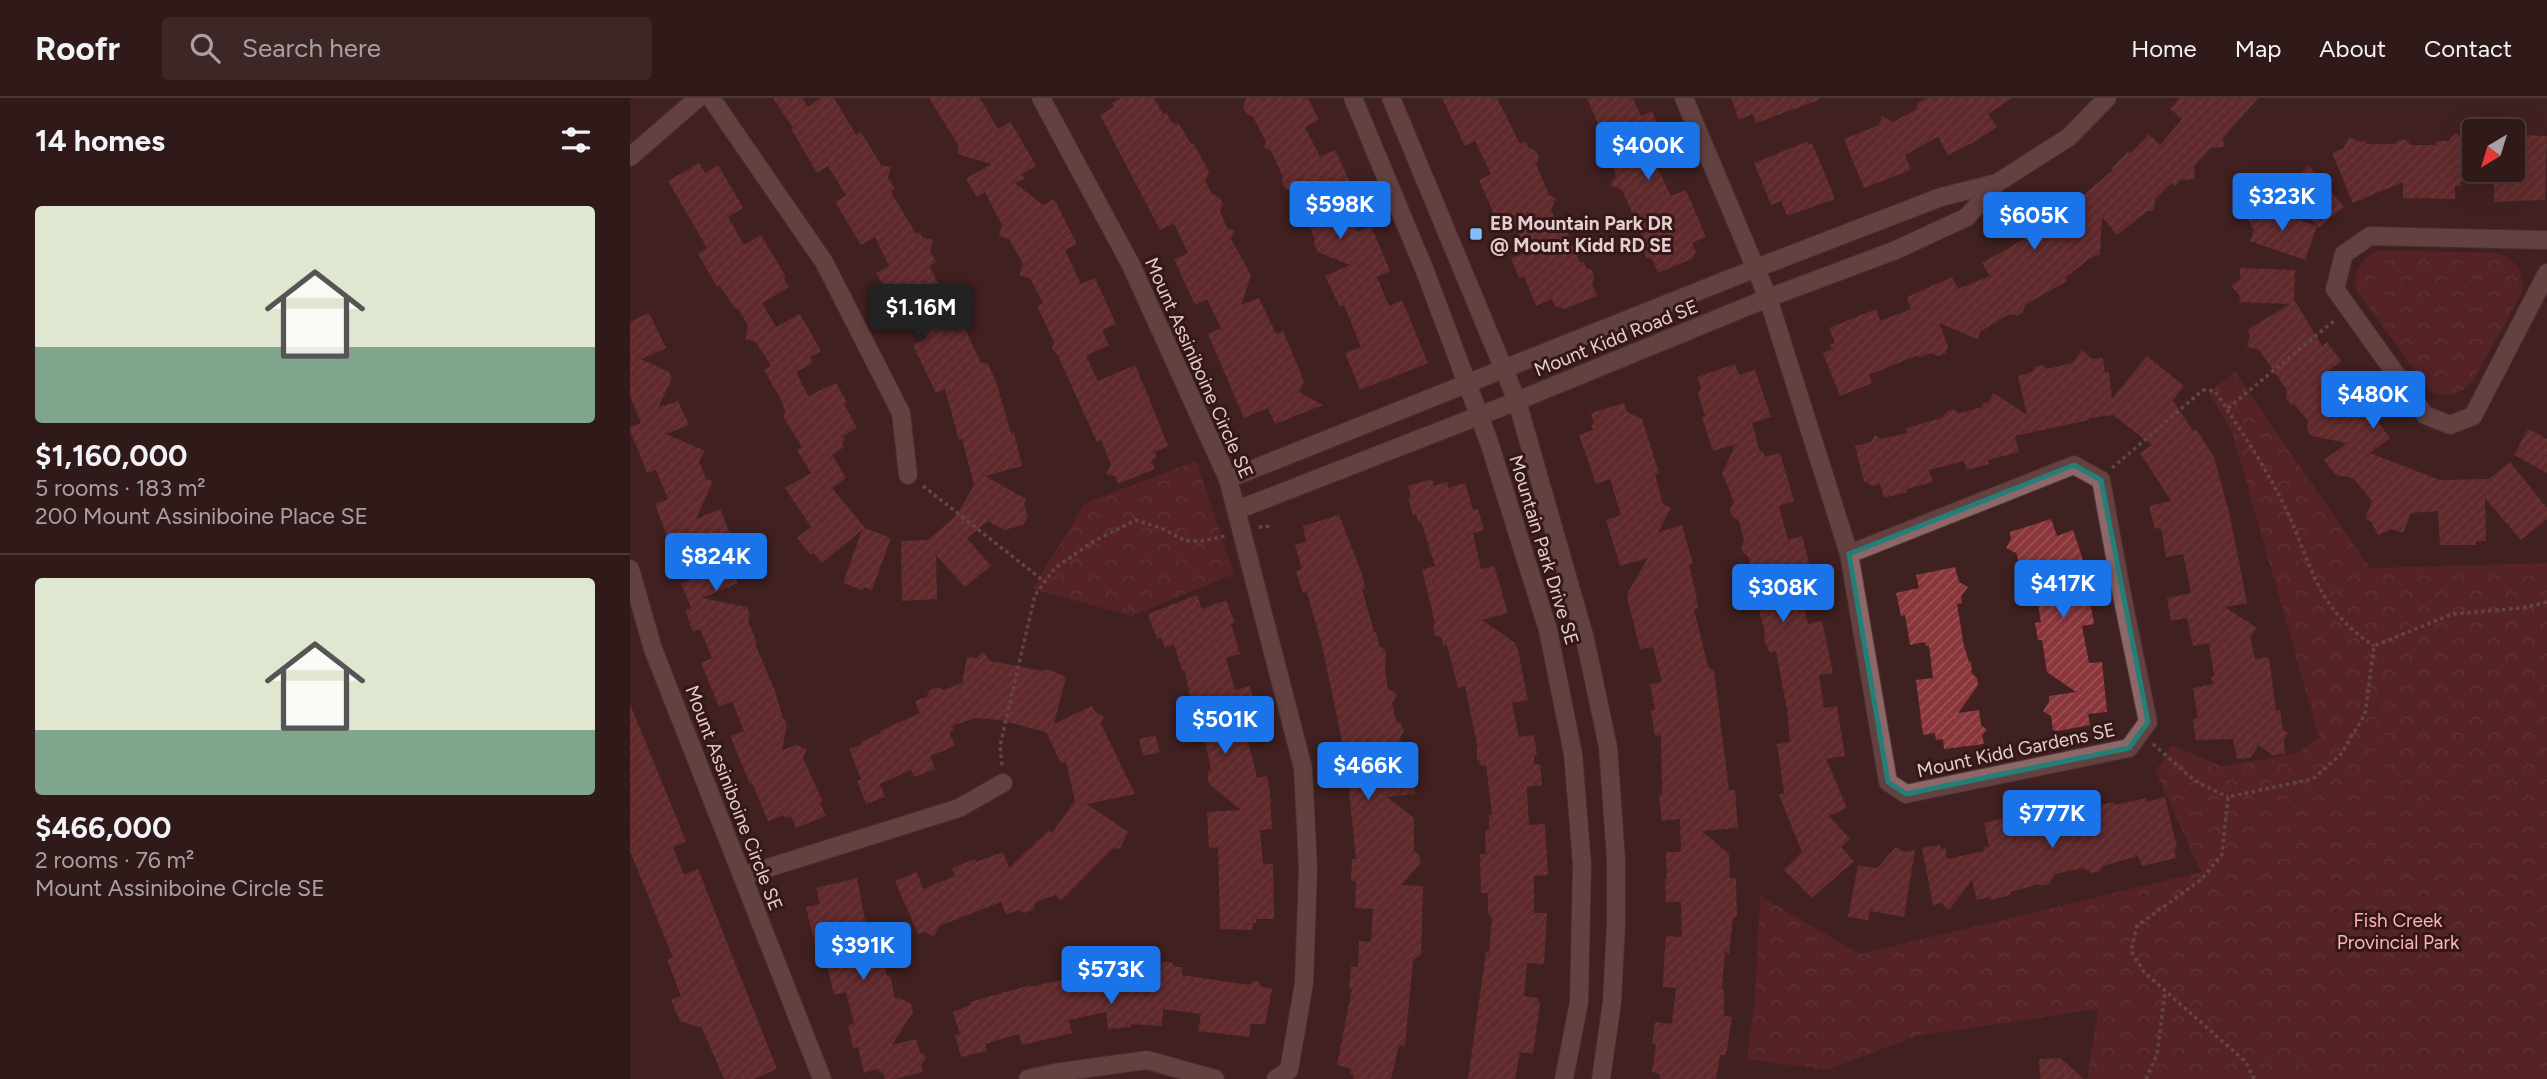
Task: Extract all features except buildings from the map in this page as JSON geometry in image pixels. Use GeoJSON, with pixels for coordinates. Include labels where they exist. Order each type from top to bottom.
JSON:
{"type":"FeatureCollection","features":[{"type":"Feature","properties":{"kind":"street"},"geometry":{"type":"LineString","coordinates":[[630,157],[698,98]]}},
{"type":"Feature","properties":{"kind":"street"},"geometry":{"type":"LineString","coordinates":[[711,98],[824,262],[901,413],[908,475]]}},
{"type":"Feature","properties":{"kind":"street","name":"Mount Assiniboine Circle SE"},"geometry":{"type":"LineString","coordinates":[[1041,98],[1131,265],[1228,479],[1304,768],[1308,867],[1304,983],[1289,1070],[1276,1079]]}},
{"type":"Feature","properties":{"kind":"street","name":"Mountain Park Drive SE"},"geometry":{"type":"LineString","coordinates":[[1353,98],[1424,271],[1489,442],[1548,630],[1573,754],[1582,864],[1579,1002],[1564,1079]]}},
{"type":"Feature","properties":{"kind":"street","name":"Mountain Park Drive SE"},"geometry":{"type":"LineString","coordinates":[[1391,98],[1517,401],[1585,639],[1608,747],[1616,859],[1612,1002],[1601,1079]]}},
{"type":"Feature","properties":{"kind":"street","name":"Mount Kidd Gardens SE"},"geometry":{"type":"LineString","coordinates":[[1684,98],[1768,298],[1849,554],[1888,782],[1906,794],[2129,748],[2142,734],[2148,722],[2101,480]]}},
{"type":"Feature","properties":{"kind":"street","name":"Mount Kidd Road SE"},"geometry":{"type":"LineString","coordinates":[[1237,510],[1517,401],[1768,298],[1896,250],[1967,217],[1997,183],[2069,137],[2107,98]]}},
{"type":"Feature","properties":{"kind":"street","name":"Mount Kidd Road SE"},"geometry":{"type":"LineString","coordinates":[[1228,479],[1941,197],[1997,183]]}},
{"type":"Feature","properties":{"kind":"street"},"geometry":{"type":"LineString","coordinates":[[2547,240],[2370,236],[2344,254],[2335,289],[2425,415],[2449,425],[2473,416],[2547,273]]}},
{"type":"Feature","properties":{"kind":"street"},"geometry":{"type":"LineString","coordinates":[[1849,554],[2074,465],[2101,480]]}},
{"type":"Feature","properties":{"kind":"street","name":"Mount Assiniboine Circle SE"},"geometry":{"type":"LineString","coordinates":[[630,569],[653,649],[822,1079]]}},
{"type":"Feature","properties":{"kind":"street"},"geometry":{"type":"LineString","coordinates":[[742,876],[959,808],[1003,783]]}},
{"type":"Feature","properties":{"kind":"street"},"geometry":{"type":"LineString","coordinates":[[1028,1079],[1147,1060],[1215,1079]]}},
{"type":"Feature","properties":{"kind":"path"},"geometry":{"type":"LineString","coordinates":[[2227,409],[2348,310]]}},
{"type":"Feature","properties":{"kind":"path"},"geometry":{"type":"LineString","coordinates":[[2101,480],[2203,390],[2215,391],[2248,440],[2286,509],[2307,565],[2323,597],[2355,633],[2374,646]]}},
{"type":"Feature","properties":{"kind":"path"},"geometry":{"type":"LineString","coordinates":[[908,475],[1045,582]]}},
{"type":"Feature","properties":{"kind":"path"},"geometry":{"type":"LineString","coordinates":[[1003,783],[1000,746],[1035,595],[1055,568],[1094,541],[1136,520],[1163,529],[1186,541],[1202,541],[1241,530],[1271,526]]}},
{"type":"Feature","properties":{"kind":"path"},"geometry":{"type":"LineString","coordinates":[[2374,646],[2452,614],[2547,603]]}},
{"type":"Feature","properties":{"kind":"path"},"geometry":{"type":"LineString","coordinates":[[2142,734],[2195,781],[2228,797],[2313,779],[2341,754],[2365,714],[2374,646]]}},
{"type":"Feature","properties":{"kind":"path"},"geometry":{"type":"LineString","coordinates":[[2228,797],[2222,854],[2202,879],[2137,926],[2131,951],[2144,972],[2246,1062],[2254,1079]]}},
{"type":"Feature","properties":{"kind":"path"},"geometry":{"type":"LineString","coordinates":[[2146,1079],[2157,1055],[2165,992]]}},
{"type":"Feature","properties":{"kind":"highlighted area"},"geometry":{"type":"Polygon","coordinates":[[[2074,465],[2101,480],[2148,722],[2142,734],[2129,748],[1906,794],[1888,782],[1849,554],[2074,465]]]}},
{"type":"Feature","properties":{"kind":"green space"},"geometry":{"type":"Polygon","coordinates":[[[2380,250],[2498,253],[2515,263],[2521,273],[2522,293],[2474,379],[2460,392],[2443,395],[2430,391],[2356,290],[2356,276],[2360,265],[2380,250]]]}},
{"type":"Feature","properties":{"kind":"green space","name":"Fish Creek Provincial Park"},"geometry":{"type":"Polygon","coordinates":[[[2235,372],[2370,568],[2547,563],[2547,1079],[2087,1079],[2098,1009],[1917,1036],[1826,1070],[1747,1059],[1755,996],[1760,896],[1860,954],[2201,872],[2155,770],[2171,745],[2222,766],[2297,753],[2319,737],[2232,432],[2209,393],[2235,372]]]}},
{"type":"Feature","properties":{"kind":"green space"},"geometry":{"type":"Polygon","coordinates":[[[1196,461],[1234,574],[1132,616],[1032,589],[1085,503],[1196,461]]]}},
{"type":"Feature","properties":{"kind":"place","name":"EB Mountain Park DR @ Mount Kidd RD SE"},"geometry":{"type":"Point","coordinates":[1476,234]}}]}
